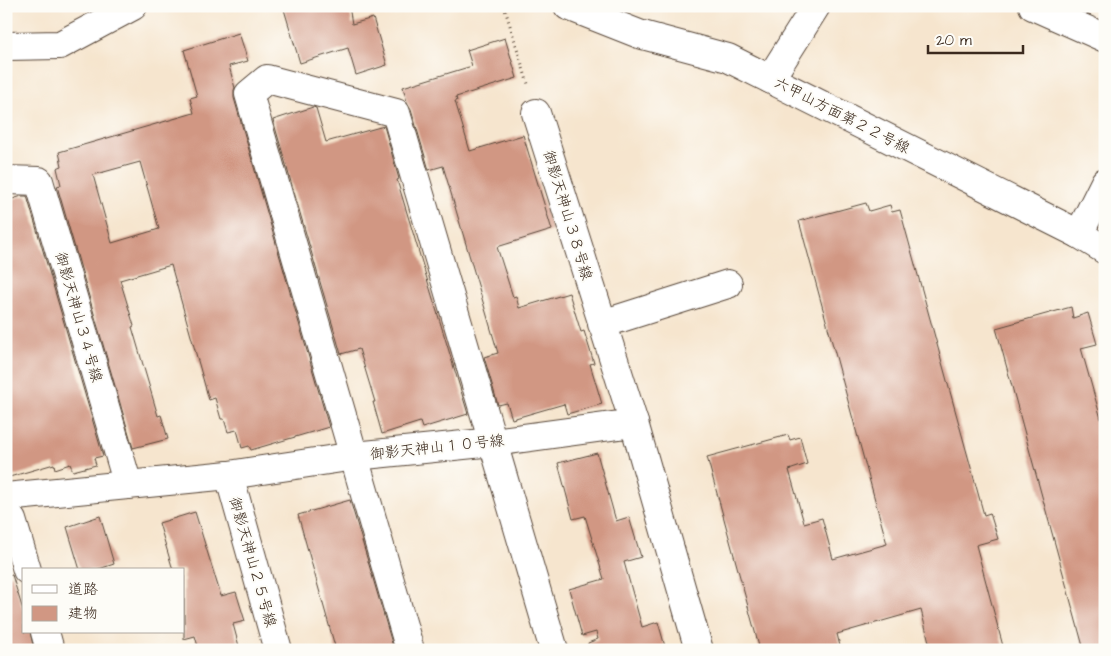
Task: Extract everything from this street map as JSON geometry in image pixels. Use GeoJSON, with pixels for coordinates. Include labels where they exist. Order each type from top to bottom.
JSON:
{"type":"FeatureCollection","features":[{"type":"Feature","properties":{"kind":"street"},"geometry":{"type":"LineString","coordinates":[[6,46],[60,45],[132,6]]}},
{"type":"Feature","properties":{"kind":"street","name":"六甲山方面第２２号線"},"geometry":{"type":"LineString","coordinates":[[568,6],[639,34],[728,58],[1079,234],[1105,250]]}},
{"type":"Feature","properties":{"kind":"street"},"geometry":{"type":"LineString","coordinates":[[770,79],[816,6]]}},
{"type":"Feature","properties":{"kind":"street"},"geometry":{"type":"LineString","coordinates":[[1033,6],[1105,38]]}},
{"type":"Feature","properties":{"kind":"street"},"geometry":{"type":"LineString","coordinates":[[410,650],[249,94],[267,79],[396,113],[554,650]]}},
{"type":"Feature","properties":{"kind":"street","name":"御影天神山３８号線"},"geometry":{"type":"LineString","coordinates":[[536,113],[634,423]]}},
{"type":"Feature","properties":{"kind":"street","name":"御影天神山３４号線"},"geometry":{"type":"LineString","coordinates":[[6,180],[39,181],[128,485]]}},
{"type":"Feature","properties":{"kind":"street"},"geometry":{"type":"LineString","coordinates":[[1079,234],[1105,182]]}},
{"type":"Feature","properties":{"kind":"street"},"geometry":{"type":"LineString","coordinates":[[602,324],[728,284]]}},
{"type":"Feature","properties":{"kind":"street"},"geometry":{"type":"LineString","coordinates":[[634,423],[699,650]]}},
{"type":"Feature","properties":{"kind":"street","name":"御影天神山１０号線"},"geometry":{"type":"LineString","coordinates":[[6,497],[229,475],[355,456],[492,442],[634,423]]}},
{"type":"Feature","properties":{"kind":"street","name":"御影天神山２５号線"},"geometry":{"type":"LineString","coordinates":[[229,475],[278,650]]}},
{"type":"Feature","properties":{"kind":"street"},"geometry":{"type":"LineString","coordinates":[[6,513],[12,520],[25,568]]}},
{"type":"Feature","properties":{"kind":"street"},"geometry":{"type":"LineString","coordinates":[[46,634],[50,650]]}},
{"type":"Feature","properties":{"kind":"path"},"geometry":{"type":"LineString","coordinates":[[504,6],[536,113]]}},
{"type":"Feature","properties":{"kind":"building"},"geometry":{"type":"Polygon","coordinates":[[[283,6],[349,6],[352,24],[373,18],[387,65],[356,75],[348,48],[300,63],[283,6]]]}},
{"type":"Feature","properties":{"kind":"building"},"geometry":{"type":"Polygon","coordinates":[[[239,33],[248,61],[229,66],[235,88],[234,98],[329,427],[251,450],[249,446],[242,448],[237,430],[228,432],[224,419],[221,419],[215,398],[209,400],[171,265],[120,280],[158,416],[161,415],[168,439],[133,448],[57,186],[61,185],[57,168],[62,166],[59,152],[194,113],[190,98],[197,96],[184,50],[239,33]],[[140,162],[93,175],[112,243],[159,229],[140,162]]]}},
{"type":"Feature","properties":{"kind":"building"},"geometry":{"type":"Polygon","coordinates":[[[505,38],[517,78],[456,97],[457,101],[455,101],[470,151],[523,135],[552,230],[497,247],[513,297],[516,296],[519,308],[569,293],[581,332],[584,331],[594,363],[590,364],[602,404],[567,414],[564,404],[512,419],[507,403],[498,405],[484,357],[498,353],[443,166],[429,170],[403,87],[472,66],[467,50],[505,38]]]}},
{"type":"Feature","properties":{"kind":"building"},"geometry":{"type":"Polygon","coordinates":[[[313,107],[316,108],[326,142],[384,126],[399,179],[397,180],[468,414],[422,428],[420,422],[382,434],[373,402],[375,402],[359,349],[341,354],[273,120],[313,107]]]}},
{"type":"Feature","properties":{"kind":"building"},"geometry":{"type":"Polygon","coordinates":[[[27,196],[103,456],[94,458],[96,465],[73,471],[70,464],[55,469],[54,464],[6,478],[6,201],[27,196]]]}},
{"type":"Feature","properties":{"kind":"building"},"geometry":{"type":"Polygon","coordinates":[[[866,203],[869,211],[890,205],[892,212],[900,210],[984,515],[990,513],[998,539],[976,545],[1004,650],[931,650],[921,610],[837,634],[841,650],[760,650],[707,457],[788,435],[790,440],[800,437],[807,464],[789,470],[804,523],[822,518],[833,559],[887,544],[799,221],[866,203]]]}},
{"type":"Feature","properties":{"kind":"building"},"geometry":{"type":"Polygon","coordinates":[[[1071,307],[1073,318],[1088,313],[1097,344],[1081,348],[1105,433],[1105,650],[1084,650],[996,328],[1071,307]]]}},
{"type":"Feature","properties":{"kind":"building"},"geometry":{"type":"Polygon","coordinates":[[[597,453],[616,521],[629,517],[641,557],[624,562],[642,627],[658,622],[666,650],[589,650],[588,643],[598,639],[596,632],[582,636],[569,589],[604,579],[585,516],[573,519],[558,463],[597,453]]]}},
{"type":"Feature","properties":{"kind":"building"},"geometry":{"type":"Polygon","coordinates":[[[350,500],[394,650],[336,650],[298,515],[350,500]]]}},
{"type":"Feature","properties":{"kind":"building"},"geometry":{"type":"Polygon","coordinates":[[[195,512],[221,596],[236,592],[245,621],[233,624],[240,650],[199,650],[195,636],[184,639],[185,568],[172,568],[159,523],[195,512]]]}},
{"type":"Feature","properties":{"kind":"building"},"geometry":{"type":"Polygon","coordinates":[[[100,516],[114,564],[102,568],[79,568],[67,527],[100,516]]]}},
{"type":"Feature","properties":{"kind":"building"},"geometry":{"type":"Polygon","coordinates":[[[12,575],[22,607],[22,634],[30,634],[34,650],[6,650],[6,576],[12,575]]]}}]}
